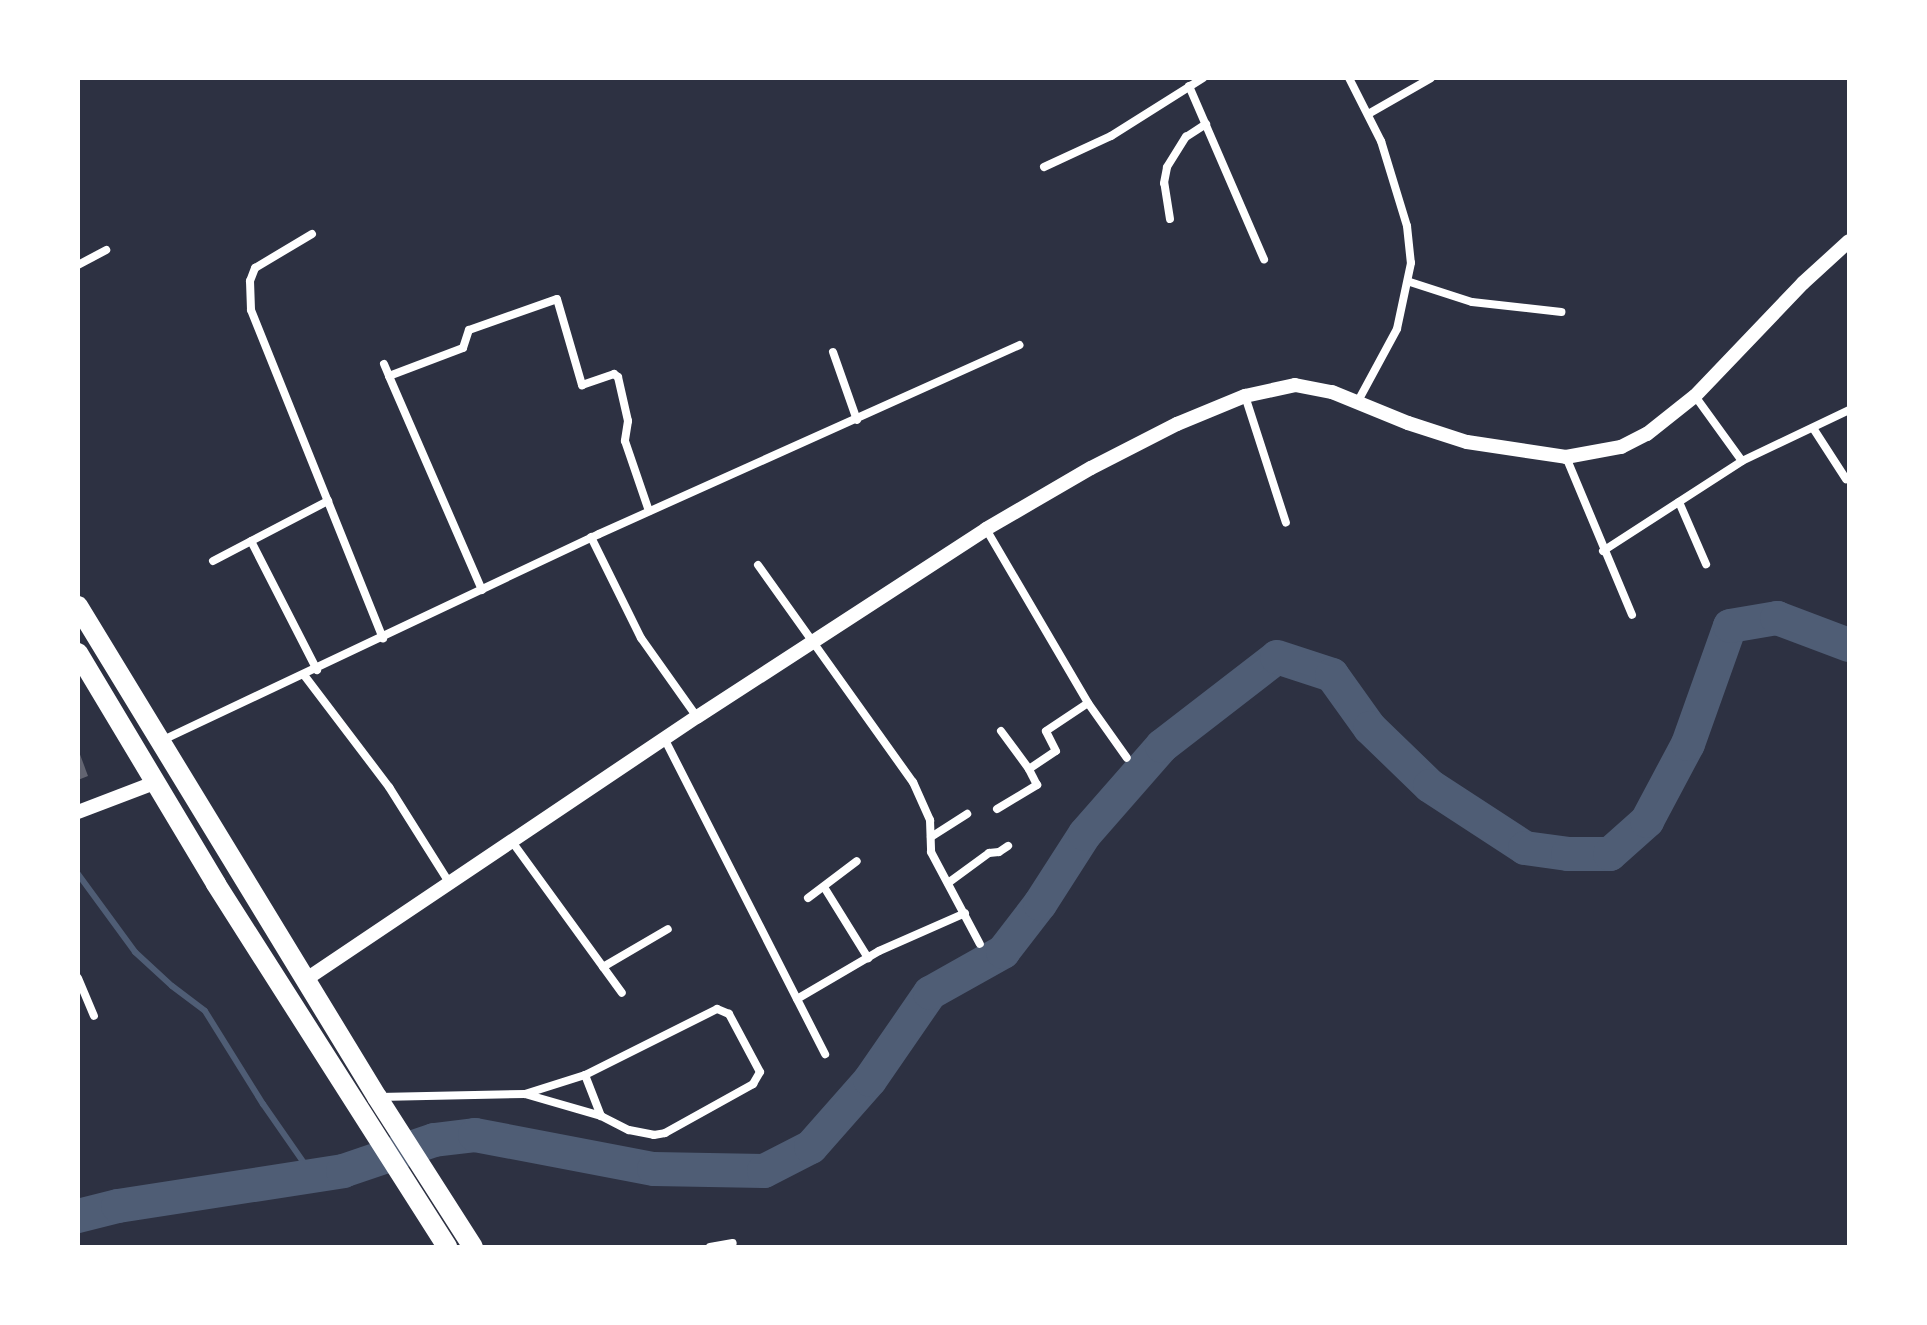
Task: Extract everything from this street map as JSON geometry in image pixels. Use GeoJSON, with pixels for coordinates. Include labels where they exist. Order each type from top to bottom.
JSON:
{"type":"FeatureCollection","features":[{"type":"Feature","properties":{"kind":"highway"},"geometry":{"type":"LineString","coordinates":[[78,606],[158,742],[473,1247]]}},
{"type":"Feature","properties":{"kind":"highway"},"geometry":{"type":"LineString","coordinates":[[78,653],[154,783],[447,1247]]}},
{"type":"Feature","properties":{"kind":"street"},"geometry":{"type":"LineString","coordinates":[[1044,167],[1111,136],[1203,78]]}},
{"type":"Feature","properties":{"kind":"street"},"geometry":{"type":"LineString","coordinates":[[1349,78],[1370,113],[1407,226],[1411,263],[1410,282],[1397,329],[1358,401]]}},
{"type":"Feature","properties":{"kind":"street"},"geometry":{"type":"LineString","coordinates":[[1370,113],[1431,78]]}},
{"type":"Feature","properties":{"kind":"street"},"geometry":{"type":"LineString","coordinates":[[1189,86],[1264,259]]}},
{"type":"Feature","properties":{"kind":"street"},"geometry":{"type":"LineString","coordinates":[[1170,219],[1164,183],[1167,167],[1174,151],[1186,137],[1206,124]]}},
{"type":"Feature","properties":{"kind":"street"},"geometry":{"type":"LineString","coordinates":[[312,234],[255,268],[249,296],[255,326],[383,638]]}},
{"type":"Feature","properties":{"kind":"street"},"geometry":{"type":"LineString","coordinates":[[305,980],[513,843],[664,738],[986,529],[1135,444],[1245,396],[1295,385],[1358,401],[1408,423],[1467,442],[1566,457],[1621,447],[1647,434],[1695,396],[1803,283],[1849,241]]}},
{"type":"Feature","properties":{"kind":"street"},"geometry":{"type":"LineString","coordinates":[[78,265],[106,250]]}},
{"type":"Feature","properties":{"kind":"street"},"geometry":{"type":"LineString","coordinates":[[1410,282],[1472,302],[1561,312]]}},
{"type":"Feature","properties":{"kind":"street"},"geometry":{"type":"LineString","coordinates":[[389,376],[463,348],[469,330],[557,299],[582,385],[614,374],[618,377],[628,421],[625,441],[649,511]]}},
{"type":"Feature","properties":{"kind":"street"},"geometry":{"type":"LineString","coordinates":[[158,742],[317,670],[591,537],[1019,345]]}},
{"type":"Feature","properties":{"kind":"street"},"geometry":{"type":"LineString","coordinates":[[833,352],[857,420]]}},
{"type":"Feature","properties":{"kind":"street"},"geometry":{"type":"LineString","coordinates":[[384,364],[482,590]]}},
{"type":"Feature","properties":{"kind":"street"},"geometry":{"type":"LineString","coordinates":[[1245,396],[1286,523]]}},
{"type":"Feature","properties":{"kind":"street"},"geometry":{"type":"LineString","coordinates":[[1695,396],[1742,461]]}},
{"type":"Feature","properties":{"kind":"street"},"geometry":{"type":"LineString","coordinates":[[1603,551],[1742,461],[1849,410]]}},
{"type":"Feature","properties":{"kind":"street"},"geometry":{"type":"LineString","coordinates":[[1813,428],[1846,479]]}},
{"type":"Feature","properties":{"kind":"street"},"geometry":{"type":"LineString","coordinates":[[1566,457],[1632,615]]}},
{"type":"Feature","properties":{"kind":"street"},"geometry":{"type":"LineString","coordinates":[[213,561],[328,501]]}},
{"type":"Feature","properties":{"kind":"street"},"geometry":{"type":"LineString","coordinates":[[1679,502],[1706,564]]}},
{"type":"Feature","properties":{"kind":"street"},"geometry":{"type":"LineString","coordinates":[[986,529],[1088,703],[1127,758]]}},
{"type":"Feature","properties":{"kind":"street"},"geometry":{"type":"LineString","coordinates":[[591,537],[641,638],[697,717]]}},
{"type":"Feature","properties":{"kind":"street"},"geometry":{"type":"LineString","coordinates":[[251,541],[317,670]]}},
{"type":"Feature","properties":{"kind":"street"},"geometry":{"type":"LineString","coordinates":[[758,565],[811,644],[913,782],[930,820],[931,852],[980,944]]}},
{"type":"Feature","properties":{"kind":"street"},"geometry":{"type":"LineString","coordinates":[[304,675],[389,787],[450,884]]}},
{"type":"Feature","properties":{"kind":"street"},"geometry":{"type":"LineString","coordinates":[[1029,769],[1055,752],[1045,734],[1049,727],[1088,703]]}},
{"type":"Feature","properties":{"kind":"street"},"geometry":{"type":"LineString","coordinates":[[997,809],[1037,785],[1001,731]]}},
{"type":"Feature","properties":{"kind":"street"},"geometry":{"type":"LineString","coordinates":[[664,738],[825,1054]]}},
{"type":"Feature","properties":{"kind":"street"},"geometry":{"type":"LineString","coordinates":[[78,812],[154,783]]}},
{"type":"Feature","properties":{"kind":"street"},"geometry":{"type":"LineString","coordinates":[[931,837],[967,814]]}},
{"type":"Feature","properties":{"kind":"street"},"geometry":{"type":"LineString","coordinates":[[513,843],[622,993]]}},
{"type":"Feature","properties":{"kind":"street"},"geometry":{"type":"LineString","coordinates":[[948,883],[989,853],[999,852],[1008,846]]}},
{"type":"Feature","properties":{"kind":"street"},"geometry":{"type":"LineString","coordinates":[[808,898],[857,861]]}},
{"type":"Feature","properties":{"kind":"street"},"geometry":{"type":"LineString","coordinates":[[824,887],[868,958]]}},
{"type":"Feature","properties":{"kind":"street"},"geometry":{"type":"LineString","coordinates":[[797,999],[868,958],[965,913]]}},
{"type":"Feature","properties":{"kind":"street"},"geometry":{"type":"LineString","coordinates":[[603,967],[668,929]]}},
{"type":"Feature","properties":{"kind":"street"},"geometry":{"type":"LineString","coordinates":[[78,978],[94,1016]]}},
{"type":"Feature","properties":{"kind":"street"},"geometry":{"type":"LineString","coordinates":[[377,1097],[525,1094],[585,1075],[717,1009],[729,1014],[758,1064],[760,1075],[753,1084],[665,1133],[643,1134],[601,1116],[525,1094]]}},
{"type":"Feature","properties":{"kind":"street"},"geometry":{"type":"LineString","coordinates":[[585,1075],[601,1116]]}},
{"type":"Feature","properties":{"kind":"street"},"geometry":{"type":"LineString","coordinates":[[710,1247],[733,1243]]}},
{"type":"Feature","properties":{"kind":"building"},"geometry":{"type":"Polygon","coordinates":[[[78,749],[88,776],[78,780],[78,749]]]}},
{"type":"Feature","properties":{"kind":"waterway"},"geometry":{"type":"LineString","coordinates":[[78,1216],[118,1206],[343,1171],[434,1140],[475,1135],[654,1169],[764,1171],[811,1147],[870,1080],[930,993],[1003,952],[1040,904],[1085,834],[1162,746],[1277,657],[1332,675],[1370,728],[1430,786],[1525,848],[1568,854],[1610,854],[1647,821],[1688,744],[1730,626],[1777,618],[1849,645]]}},
{"type":"Feature","properties":{"kind":"waterway"},"geometry":{"type":"LineString","coordinates":[[78,874],[135,952],[205,1011],[263,1104],[313,1176]]}}]}
